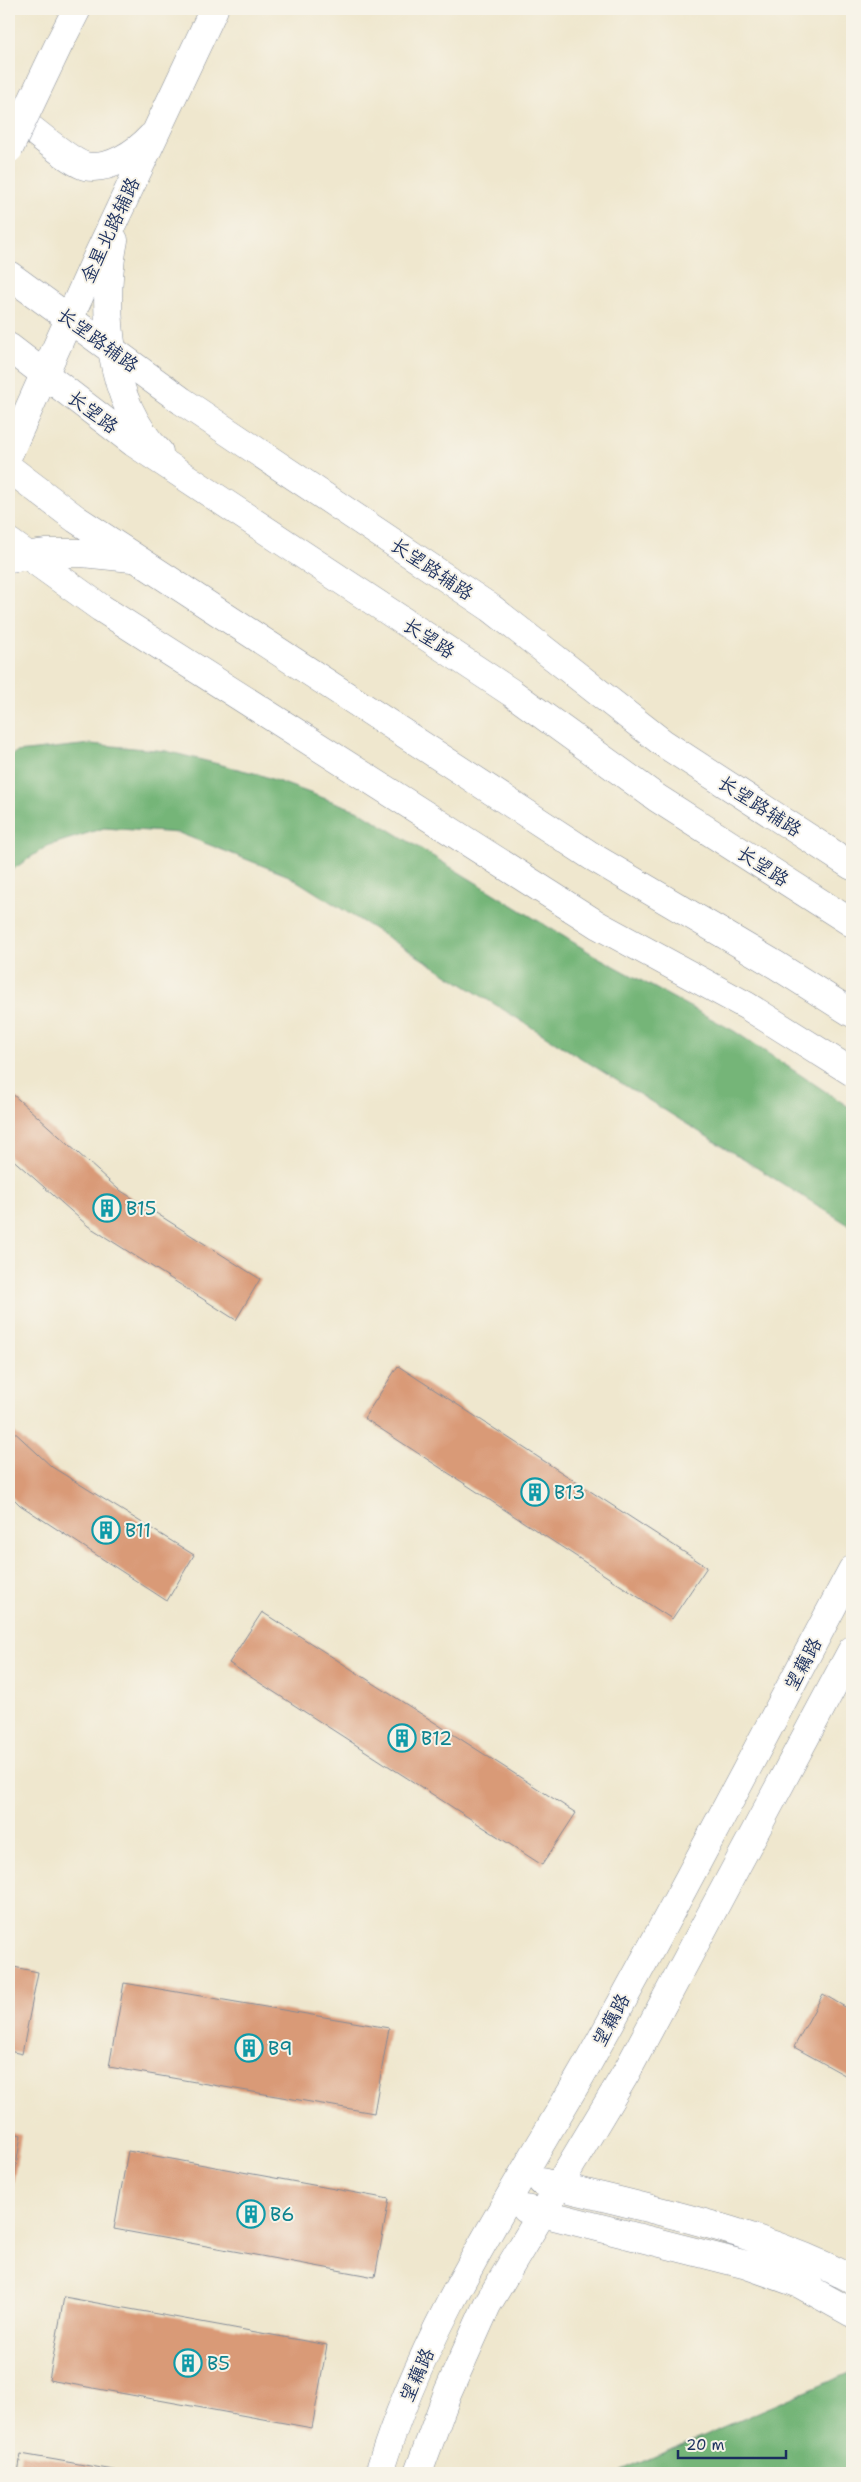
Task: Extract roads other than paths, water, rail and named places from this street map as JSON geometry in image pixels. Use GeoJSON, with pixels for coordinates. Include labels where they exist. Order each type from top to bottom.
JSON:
{"type":"FeatureCollection","features":[{"type":"Feature","properties":{"kind":"street"},"geometry":{"type":"LineString","coordinates":[[9,149],[77,9]]}},
{"type":"Feature","properties":{"kind":"street","name":"金星北路辅路"},"geometry":{"type":"LineString","coordinates":[[9,453],[121,204],[214,9]]}},
{"type":"Feature","properties":{"kind":"street"},"geometry":{"type":"LineString","coordinates":[[9,111],[65,154],[85,166],[103,165],[121,159],[139,149],[156,130]]}},
{"type":"Feature","properties":{"kind":"street"},"geometry":{"type":"LineString","coordinates":[[121,204],[110,263],[109,335],[112,351],[125,397],[150,443],[186,477]]}},
{"type":"Feature","properties":{"kind":"street","name":"长望路辅路"},"geometry":{"type":"LineString","coordinates":[[9,275],[182,401],[491,608],[663,743],[852,866]]}},
{"type":"Feature","properties":{"kind":"street","name":"长望路"},"geometry":{"type":"LineString","coordinates":[[9,347],[134,443],[512,692],[657,798],[852,923]]}},
{"type":"Feature","properties":{"kind":"street"},"geometry":{"type":"LineString","coordinates":[[9,468],[76,518],[593,857],[776,965],[852,1014]]}},
{"type":"Feature","properties":{"kind":"street"},"geometry":{"type":"LineString","coordinates":[[15,552],[82,553],[137,558]]}},
{"type":"Feature","properties":{"kind":"street"},"geometry":{"type":"LineString","coordinates":[[15,552],[598,925],[748,1006],[852,1072]]}},
{"type":"Feature","properties":{"kind":"street","name":"望藕路"},"geometry":{"type":"LineString","coordinates":[[378,2473],[417,2374],[456,2288],[588,2062],[852,1570]]}},
{"type":"Feature","properties":{"kind":"street","name":"望藕路"},"geometry":{"type":"LineString","coordinates":[[418,2473],[448,2392],[487,2306],[626,2073],[852,1650]]}},
{"type":"Feature","properties":{"kind":"street"},"geometry":{"type":"LineString","coordinates":[[522,2177],[768,2242],[814,2259],[852,2279]]}},
{"type":"Feature","properties":{"kind":"street"},"geometry":{"type":"LineString","coordinates":[[506,2204],[747,2265],[800,2284],[852,2313]]}},
{"type":"Feature","properties":{"kind":"place","name":"B15"},"geometry":{"type":"Point","coordinates":[107,1208]}},
{"type":"Feature","properties":{"kind":"place","name":"B13"},"geometry":{"type":"Point","coordinates":[535,1492]}},
{"type":"Feature","properties":{"kind":"place","name":"B11"},"geometry":{"type":"Point","coordinates":[106,1530]}},
{"type":"Feature","properties":{"kind":"place","name":"B12"},"geometry":{"type":"Point","coordinates":[402,1738]}},
{"type":"Feature","properties":{"kind":"place","name":"B9"},"geometry":{"type":"Point","coordinates":[249,2048]}},
{"type":"Feature","properties":{"kind":"place","name":"B6"},"geometry":{"type":"Point","coordinates":[251,2214]}},
{"type":"Feature","properties":{"kind":"place","name":"B5"},"geometry":{"type":"Point","coordinates":[188,2363]}}]}
